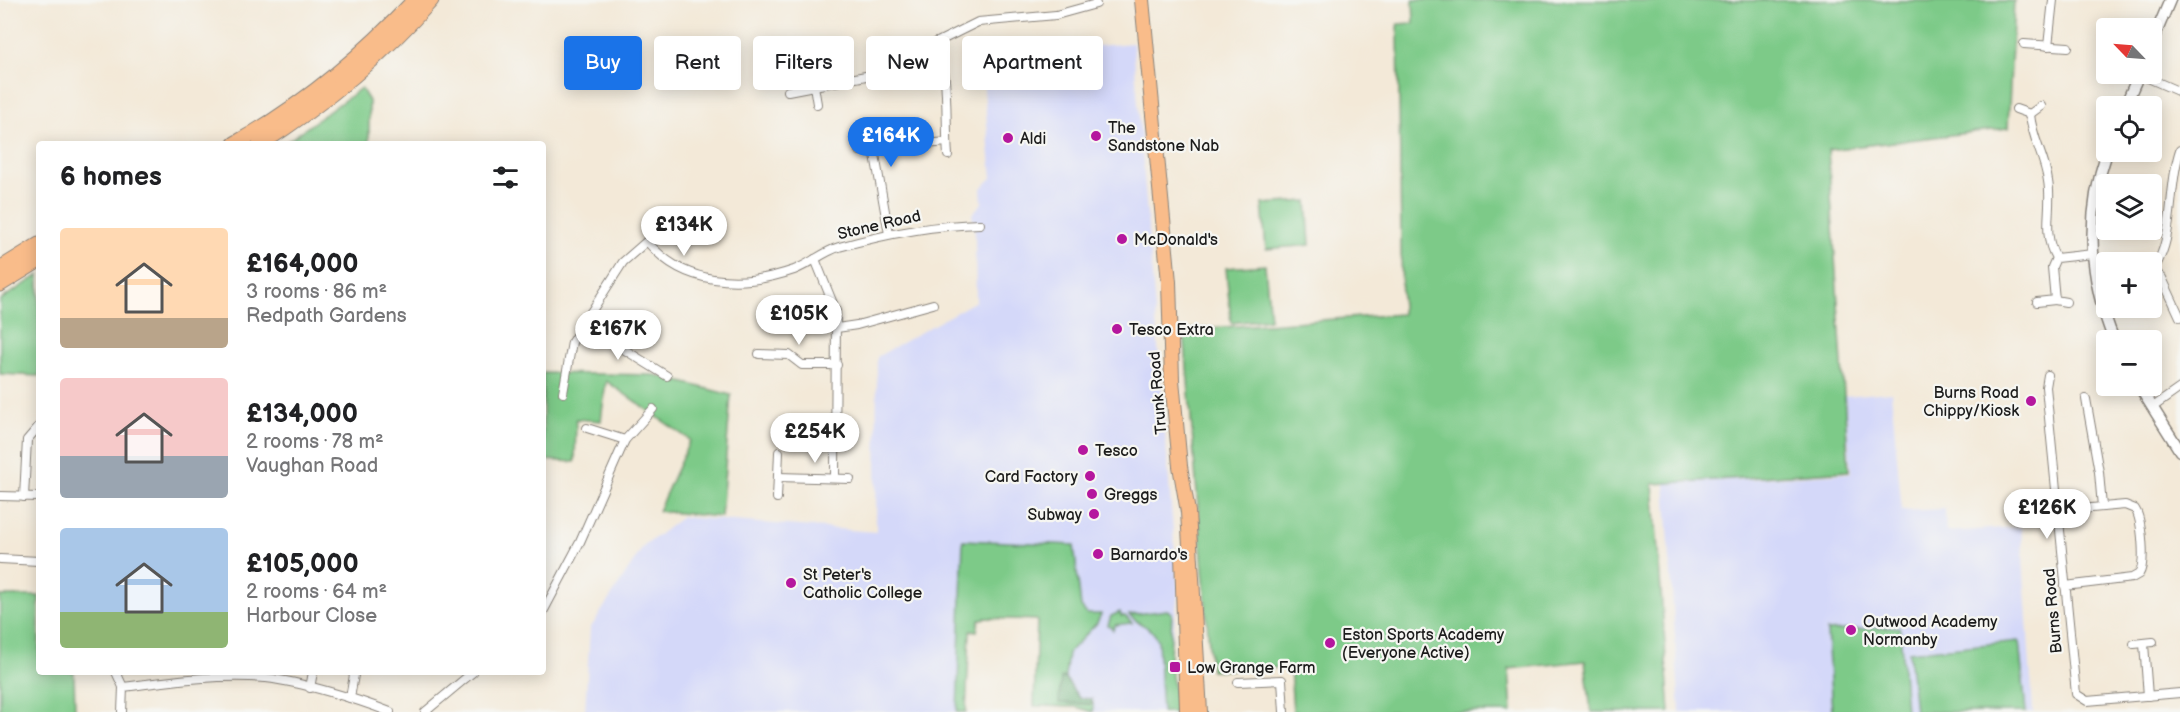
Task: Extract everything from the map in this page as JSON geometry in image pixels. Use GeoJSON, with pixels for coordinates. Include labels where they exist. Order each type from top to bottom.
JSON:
{"type":"FeatureCollection","features":[{"type":"Feature","properties":{"kind":"highway"},"geometry":{"type":"LineString","coordinates":[[240,141],[306,98],[356,59],[415,0]]}},
{"type":"Feature","properties":{"kind":"highway"},"geometry":{"type":"LineString","coordinates":[[264,141],[359,72],[398,36],[431,0]]}},
{"type":"Feature","properties":{"kind":"highway"},"geometry":{"type":"LineString","coordinates":[[0,269],[36,248]]}},
{"type":"Feature","properties":{"kind":"highway"},"geometry":{"type":"LineString","coordinates":[[0,284],[36,262]]}},
{"type":"Feature","properties":{"kind":"main road","name":"Trunk Road"},"geometry":{"type":"LineString","coordinates":[[1142,0],[1169,282],[1169,336],[1180,466],[1188,512],[1200,712]]}},
{"type":"Feature","properties":{"kind":"main road"},"geometry":{"type":"LineString","coordinates":[[1180,466],[1187,712]]}},
{"type":"Feature","properties":{"kind":"street"},"geometry":{"type":"LineString","coordinates":[[2048,46],[2053,0]]}},
{"type":"Feature","properties":{"kind":"street"},"geometry":{"type":"LineString","coordinates":[[2162,22],[2173,0],[2180,2]]}},
{"type":"Feature","properties":{"kind":"street"},"geometry":{"type":"LineString","coordinates":[[949,36],[978,22],[1056,15],[1096,4]]}},
{"type":"Feature","properties":{"kind":"street"},"geometry":{"type":"LineString","coordinates":[[2024,44],[2068,47]]}},
{"type":"Feature","properties":{"kind":"street"},"geometry":{"type":"LineString","coordinates":[[2162,84],[2180,92]]}},
{"type":"Feature","properties":{"kind":"street"},"geometry":{"type":"LineString","coordinates":[[788,91],[793,90]]}},
{"type":"Feature","properties":{"kind":"street"},"geometry":{"type":"LineString","coordinates":[[815,90],[817,104]]}},
{"type":"Feature","properties":{"kind":"street"},"geometry":{"type":"LineString","coordinates":[[944,90],[948,155]]}},
{"type":"Feature","properties":{"kind":"street"},"geometry":{"type":"LineString","coordinates":[[2030,114],[2041,106]]}},
{"type":"Feature","properties":{"kind":"street"},"geometry":{"type":"LineString","coordinates":[[2016,109],[2030,114]]}},
{"type":"Feature","properties":{"kind":"street"},"geometry":{"type":"LineString","coordinates":[[2030,114],[2033,139],[2048,180],[2047,238],[2056,258],[2052,267],[2055,300]]}},
{"type":"Feature","properties":{"kind":"street"},"geometry":{"type":"LineString","coordinates":[[860,151],[947,142]]}},
{"type":"Feature","properties":{"kind":"street"},"geometry":{"type":"LineString","coordinates":[[874,150],[889,234]]}},
{"type":"Feature","properties":{"kind":"street"},"geometry":{"type":"LineString","coordinates":[[2161,252],[2166,240],[2173,177],[2180,150]]}},
{"type":"Feature","properties":{"kind":"street"},"geometry":{"type":"LineString","coordinates":[[2096,266],[2093,254],[2093,204],[2104,162]]}},
{"type":"Feature","properties":{"kind":"street","name":"Stone Road"},"geometry":{"type":"LineString","coordinates":[[583,324],[623,262],[646,241],[661,257],[681,271],[718,280],[783,272],[836,248],[889,234],[948,225],[980,224]]}},
{"type":"Feature","properties":{"kind":"street"},"geometry":{"type":"LineString","coordinates":[[2056,258],[2093,254]]}},
{"type":"Feature","properties":{"kind":"street"},"geometry":{"type":"LineString","coordinates":[[814,259],[836,311],[835,478]]}},
{"type":"Feature","properties":{"kind":"street"},"geometry":{"type":"LineString","coordinates":[[2162,278],[2180,317]]}},
{"type":"Feature","properties":{"kind":"street"},"geometry":{"type":"LineString","coordinates":[[2037,302],[2055,300],[2066,302]]}},
{"type":"Feature","properties":{"kind":"street"},"geometry":{"type":"LineString","coordinates":[[837,328],[857,325],[933,304]]}},
{"type":"Feature","properties":{"kind":"street"},"geometry":{"type":"LineString","coordinates":[[564,393],[572,342],[583,324],[667,376]]}},
{"type":"Feature","properties":{"kind":"street"},"geometry":{"type":"LineString","coordinates":[[759,354],[789,355],[802,364],[837,365]]}},
{"type":"Feature","properties":{"kind":"street","name":"Burns Road"},"geometry":{"type":"LineString","coordinates":[[2048,375],[2046,387],[2075,692],[2080,699],[2086,701],[2148,696]]}},
{"type":"Feature","properties":{"kind":"street"},"geometry":{"type":"LineString","coordinates":[[2153,407],[2180,388]]}},
{"type":"Feature","properties":{"kind":"street"},"geometry":{"type":"LineString","coordinates":[[2146,396],[2180,451]]}},
{"type":"Feature","properties":{"kind":"street"},"geometry":{"type":"LineString","coordinates":[[2086,399],[2099,472],[2102,507]]}},
{"type":"Feature","properties":{"kind":"street"},"geometry":{"type":"LineString","coordinates":[[546,606],[580,542],[625,440],[653,409]]}},
{"type":"Feature","properties":{"kind":"street"},"geometry":{"type":"LineString","coordinates":[[587,428],[625,440]]}},
{"type":"Feature","properties":{"kind":"street"},"geometry":{"type":"LineString","coordinates":[[24,497],[27,440],[36,430]]}},
{"type":"Feature","properties":{"kind":"street"},"geometry":{"type":"LineString","coordinates":[[777,498],[779,452]]}},
{"type":"Feature","properties":{"kind":"street"},"geometry":{"type":"LineString","coordinates":[[778,477],[850,478]]}},
{"type":"Feature","properties":{"kind":"street"},"geometry":{"type":"LineString","coordinates":[[0,496],[36,497]]}},
{"type":"Feature","properties":{"kind":"street"},"geometry":{"type":"LineString","coordinates":[[2058,511],[2128,505],[2137,512],[2142,570],[2132,578],[2065,586]]}},
{"type":"Feature","properties":{"kind":"street"},"geometry":{"type":"LineString","coordinates":[[0,559],[36,561]]}},
{"type":"Feature","properties":{"kind":"street"},"geometry":{"type":"LineString","coordinates":[[2144,643],[2148,696],[2180,693]]}},
{"type":"Feature","properties":{"kind":"street"},"geometry":{"type":"LineString","coordinates":[[117,675],[123,687],[122,712]]}},
{"type":"Feature","properties":{"kind":"street"},"geometry":{"type":"LineString","coordinates":[[123,687],[203,675],[266,678],[350,698],[390,712]]}},
{"type":"Feature","properties":{"kind":"street"},"geometry":{"type":"LineString","coordinates":[[310,688],[312,675]]}},
{"type":"Feature","properties":{"kind":"street"},"geometry":{"type":"LineString","coordinates":[[350,698],[354,675]]}},
{"type":"Feature","properties":{"kind":"street"},"geometry":{"type":"LineString","coordinates":[[425,712],[469,675]]}},
{"type":"Feature","properties":{"kind":"street"},"geometry":{"type":"LineString","coordinates":[[1238,682],[1282,680],[1284,712]]}},
{"type":"Feature","properties":{"kind":"shaded area"},"geometry":{"type":"Polygon","coordinates":[[[1133,43],[1178,591],[1170,660],[1177,712],[1093,712],[1092,699],[1079,698],[1065,678],[1068,653],[1093,627],[1101,614],[1087,614],[1081,607],[1074,545],[963,540],[957,712],[585,712],[590,629],[643,547],[682,517],[876,532],[877,357],[976,301],[975,233],[972,214],[982,203],[981,188],[992,178],[984,90],[1103,90],[1103,46],[1133,43]]]}},
{"type":"Feature","properties":{"kind":"shaded area","name":"Outwood Academy Normanby"},"geometry":{"type":"Polygon","coordinates":[[[1891,392],[1902,511],[1945,509],[1946,532],[2021,527],[2033,712],[1680,712],[1665,484],[1851,473],[1845,396],[1891,392]]]}},
{"type":"Feature","properties":{"kind":"green space"},"geometry":{"type":"Polygon","coordinates":[[[1413,0],[2014,1],[2008,128],[1828,150],[1849,471],[1653,484],[1670,712],[1591,712],[1585,661],[1509,669],[1512,712],[1293,712],[1290,667],[1211,671],[1184,330],[1402,314],[1398,24],[1414,23],[1413,0]]]}},
{"type":"Feature","properties":{"kind":"green space"},"geometry":{"type":"Polygon","coordinates":[[[361,88],[369,101],[369,141],[288,141],[361,88]]]}},
{"type":"Feature","properties":{"kind":"green space"},"geometry":{"type":"Polygon","coordinates":[[[1307,201],[1310,245],[1266,249],[1262,204],[1307,201]]]}},
{"type":"Feature","properties":{"kind":"green space"},"geometry":{"type":"Polygon","coordinates":[[[1265,265],[1270,319],[1231,323],[1226,268],[1265,265]]]}},
{"type":"Feature","properties":{"kind":"green space"},"geometry":{"type":"Polygon","coordinates":[[[36,277],[36,376],[0,374],[0,300],[36,277]]]}},
{"type":"Feature","properties":{"kind":"green space"},"geometry":{"type":"Polygon","coordinates":[[[546,373],[655,375],[731,395],[721,517],[658,511],[690,440],[606,381],[601,421],[576,419],[575,462],[546,460],[546,373]]]}},
{"type":"Feature","properties":{"kind":"green space"},"geometry":{"type":"Polygon","coordinates":[[[963,540],[1074,545],[1081,607],[1087,614],[1101,614],[1097,623],[1068,653],[1065,678],[1062,678],[1060,703],[1093,704],[1093,712],[1076,707],[1034,706],[1037,620],[985,618],[979,620],[977,631],[970,631],[966,712],[957,712],[963,540]]]}},
{"type":"Feature","properties":{"kind":"green space"},"geometry":{"type":"Polygon","coordinates":[[[0,596],[36,596],[36,675],[74,675],[75,712],[0,712],[0,596]]]}},
{"type":"Feature","properties":{"kind":"green space"},"geometry":{"type":"Polygon","coordinates":[[[1167,610],[1172,613],[1170,660],[1177,712],[1162,712],[1158,640],[1152,631],[1129,615],[1167,610]]]}},
{"type":"Feature","properties":{"kind":"green space"},"geometry":{"type":"Polygon","coordinates":[[[1120,612],[1121,616],[1125,616],[1132,623],[1115,625],[1113,630],[1108,625],[1111,616],[1120,612]]]}},
{"type":"Feature","properties":{"kind":"green space"},"geometry":{"type":"Polygon","coordinates":[[[1900,627],[1906,712],[1832,712],[1827,631],[1900,627]]]}},
{"type":"Feature","properties":{"kind":"green space"},"geometry":{"type":"Polygon","coordinates":[[[2019,641],[2026,712],[1915,712],[1909,652],[2019,641]]]}},
{"type":"Feature","properties":{"kind":"green space"},"geometry":{"type":"Polygon","coordinates":[[[1061,678],[1065,678],[1079,698],[1092,699],[1093,704],[1059,703],[1061,678]]]}},
{"type":"Feature","properties":{"kind":"place","name":"The Sandstone Nab"},"geometry":{"type":"Point","coordinates":[1096,136]}},
{"type":"Feature","properties":{"kind":"place","name":"Aldi"},"geometry":{"type":"Point","coordinates":[1008,138]}},
{"type":"Feature","properties":{"kind":"place","name":"McDonald's"},"geometry":{"type":"Point","coordinates":[1122,239]}},
{"type":"Feature","properties":{"kind":"place","name":"Tesco Extra"},"geometry":{"type":"Point","coordinates":[1117,329]}},
{"type":"Feature","properties":{"kind":"place","name":"Burns Road Chippy/Kiosk"},"geometry":{"type":"Point","coordinates":[2031,401]}},
{"type":"Feature","properties":{"kind":"place","name":"Tesco"},"geometry":{"type":"Point","coordinates":[1083,450]}},
{"type":"Feature","properties":{"kind":"place","name":"Card Factory"},"geometry":{"type":"Point","coordinates":[1090,476]}},
{"type":"Feature","properties":{"kind":"place","name":"Greggs"},"geometry":{"type":"Point","coordinates":[1092,494]}},
{"type":"Feature","properties":{"kind":"place","name":"Subway"},"geometry":{"type":"Point","coordinates":[1094,514]}},
{"type":"Feature","properties":{"kind":"place","name":"Barnardo's"},"geometry":{"type":"Point","coordinates":[1098,554]}},
{"type":"Feature","properties":{"kind":"place","name":"St Peter's Catholic College"},"geometry":{"type":"Point","coordinates":[791,583]}},
{"type":"Feature","properties":{"kind":"place","name":"Outwood Academy Normanby"},"geometry":{"type":"Point","coordinates":[1851,630]}},
{"type":"Feature","properties":{"kind":"place","name":"Eston Sports Academy (Everyone Active)"},"geometry":{"type":"Point","coordinates":[1330,643]}},
{"type":"Feature","properties":{"kind":"place","name":"Low Grange Farm"},"geometry":{"type":"Point","coordinates":[1175,667]}}]}
